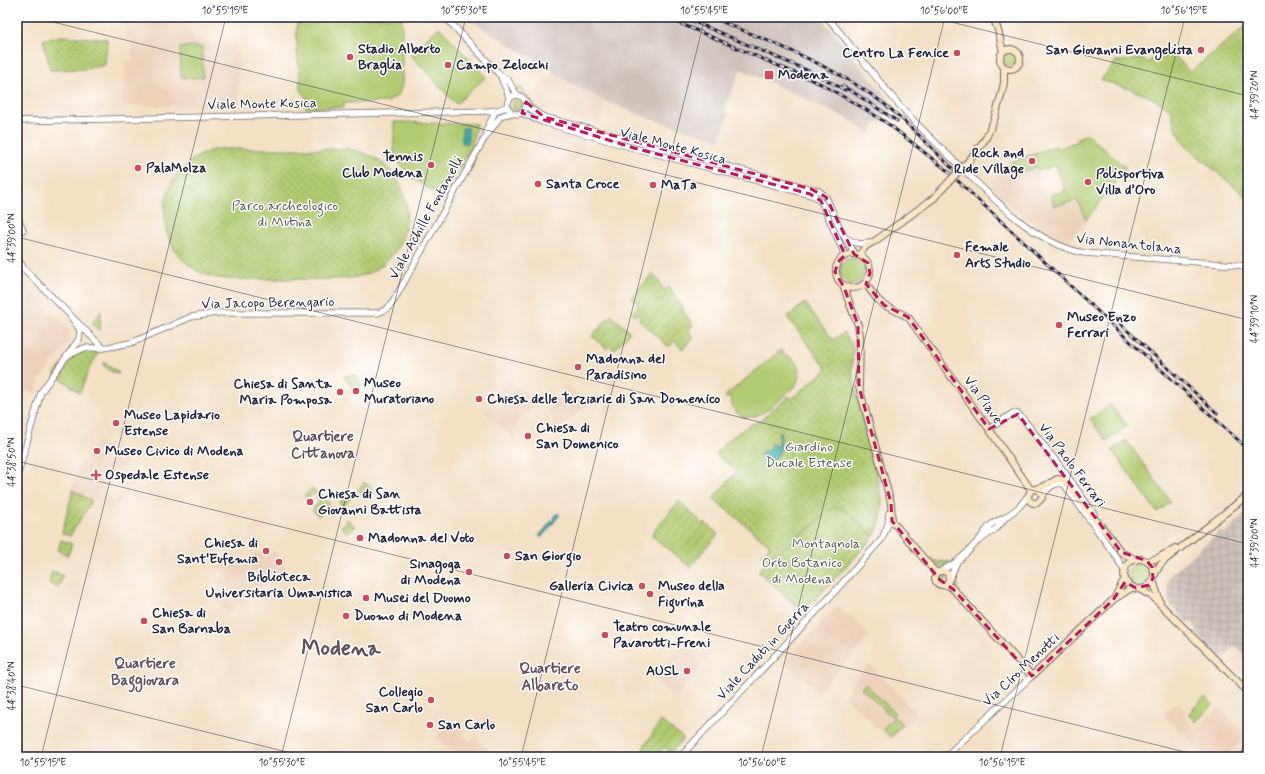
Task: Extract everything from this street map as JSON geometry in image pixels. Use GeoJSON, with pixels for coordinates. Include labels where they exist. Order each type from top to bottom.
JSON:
{"type":"FeatureCollection","features":[{"type":"Feature","properties":{"kind":"main road"},"geometry":{"type":"LineString","coordinates":[[857,255],[863,249],[934,198],[971,158],[986,138],[994,120],[1004,83],[1004,68],[1000,61],[1003,52],[998,30],[993,17]]}},
{"type":"Feature","properties":{"kind":"main road"},"geometry":{"type":"LineString","coordinates":[[1003,52],[1013,49],[1019,53],[1020,56],[1019,65],[1012,70],[1004,83]]}},
{"type":"Feature","properties":{"kind":"main road"},"geometry":{"type":"LineString","coordinates":[[1004,68],[1012,70]]}},
{"type":"Feature","properties":{"kind":"main road"},"geometry":{"type":"LineString","coordinates":[[865,260],[873,243]]}},
{"type":"Feature","properties":{"kind":"main road"},"geometry":{"type":"LineString","coordinates":[[849,255],[857,255],[865,260],[869,266],[870,273],[865,283],[861,287],[844,287],[839,282],[835,272],[838,262],[842,258],[849,255]]}},
{"type":"Feature","properties":{"kind":"main road","name":"Via Piave"},"geometry":{"type":"LineString","coordinates":[[865,283],[877,299],[884,305],[908,317],[989,429],[1032,492]]}},
{"type":"Feature","properties":{"kind":"main road","name":"Viale Caduti in Guerra"},"geometry":{"type":"LineString","coordinates":[[844,287],[858,325],[860,335],[859,387],[887,492]]}},
{"type":"Feature","properties":{"kind":"main road","name":"Via Paolo Ferrari"},"geometry":{"type":"LineString","coordinates":[[1032,492],[1057,479],[1064,480],[1121,552],[1136,560]]}},
{"type":"Feature","properties":{"kind":"main road"},"geometry":{"type":"LineString","coordinates":[[887,492],[891,504],[892,521],[939,572],[947,572],[948,581],[951,587],[1032,676]]}},
{"type":"Feature","properties":{"kind":"main road"},"geometry":{"type":"LineString","coordinates":[[1032,492],[1041,492],[1042,496],[1039,502],[1033,503],[1030,501],[1032,492]]}},
{"type":"Feature","properties":{"kind":"main road"},"geometry":{"type":"LineString","coordinates":[[1136,588],[1149,585],[1161,564],[1184,544],[1248,495]]}},
{"type":"Feature","properties":{"kind":"main road"},"geometry":{"type":"LineString","coordinates":[[1184,544],[1158,558],[1147,561],[1136,560],[1130,563],[1125,575],[1128,584],[1150,594],[1248,692]]}},
{"type":"Feature","properties":{"kind":"main road"},"geometry":{"type":"LineString","coordinates":[[1147,561],[1152,567],[1153,578],[1162,605]]}},
{"type":"Feature","properties":{"kind":"main road"},"geometry":{"type":"LineString","coordinates":[[939,572],[935,578],[936,582],[942,585],[948,581]]}},
{"type":"Feature","properties":{"kind":"main road","name":"Via Ciro Menotti"},"geometry":{"type":"LineString","coordinates":[[1032,676],[1113,600],[1122,587],[1125,575]]}},
{"type":"Feature","properties":{"kind":"main road","name":"Via Ciro Menotti"},"geometry":{"type":"LineString","coordinates":[[1113,600],[1136,588]]}},
{"type":"Feature","properties":{"kind":"street","name":"Viale Monte Kosica"},"geometry":{"type":"LineString","coordinates":[[445,17],[501,76],[508,80],[517,95],[522,97],[530,108],[544,117],[818,191],[826,196],[842,233],[857,255]]}},
{"type":"Feature","properties":{"kind":"street","name":"Via Nonantolana"},"geometry":{"type":"LineString","coordinates":[[827,17],[902,108],[1000,204],[1041,236],[1069,250],[1107,256],[1248,266]]}},
{"type":"Feature","properties":{"kind":"street"},"geometry":{"type":"LineString","coordinates":[[501,76],[501,79],[508,91],[509,99],[507,107],[512,114]]}},
{"type":"Feature","properties":{"kind":"street"},"geometry":{"type":"LineString","coordinates":[[509,99],[512,96],[517,95]]}},
{"type":"Feature","properties":{"kind":"street"},"geometry":{"type":"LineString","coordinates":[[522,113],[526,108],[526,102]]}},
{"type":"Feature","properties":{"kind":"street","name":"Viale Monte Kosica"},"geometry":{"type":"LineString","coordinates":[[17,121],[497,110],[507,107]]}},
{"type":"Feature","properties":{"kind":"street","name":"Viale Achille Fontanelli"},"geometry":{"type":"LineString","coordinates":[[483,141],[490,122],[497,110]]}},
{"type":"Feature","properties":{"kind":"street","name":"Viale Monte Kosica"},"geometry":{"type":"LineString","coordinates":[[512,114],[522,113],[542,122],[714,170],[810,194],[819,199],[822,203],[844,253],[842,258]]}},
{"type":"Feature","properties":{"kind":"street","name":"Viale Achille Fontanelli"},"geometry":{"type":"LineString","coordinates":[[389,307],[483,141],[500,117],[503,115],[512,114]]}},
{"type":"Feature","properties":{"kind":"street"},"geometry":{"type":"LineString","coordinates":[[17,215],[20,230]]}},
{"type":"Feature","properties":{"kind":"street"},"geometry":{"type":"LineString","coordinates":[[846,238],[854,243],[862,245],[873,243]]}},
{"type":"Feature","properties":{"kind":"street"},"geometry":{"type":"LineString","coordinates":[[17,257],[24,269]]}},
{"type":"Feature","properties":{"kind":"street"},"geometry":{"type":"LineString","coordinates":[[17,264],[24,269],[103,348]]}},
{"type":"Feature","properties":{"kind":"street","name":"Via Jacopo Berengario"},"geometry":{"type":"LineString","coordinates":[[67,356],[84,348],[103,348],[136,342],[191,317],[210,313],[378,313],[389,307]]}},
{"type":"Feature","properties":{"kind":"street"},"geometry":{"type":"LineString","coordinates":[[17,478],[41,392],[78,341],[80,334],[78,327],[71,317]]}},
{"type":"Feature","properties":{"kind":"street","name":"Via Paolo Ferrari"},"geometry":{"type":"LineString","coordinates":[[989,429],[1013,413],[1018,414],[1066,474],[1106,532]]}},
{"type":"Feature","properties":{"kind":"street","name":"Via Paolo Ferrari"},"geometry":{"type":"LineString","coordinates":[[1042,496],[1054,485],[1058,483],[1064,484],[1117,558],[1125,575]]}},
{"type":"Feature","properties":{"kind":"street","name":"Viale Caduti in Guerra"},"geometry":{"type":"LineString","coordinates":[[680,757],[882,539],[889,518],[887,492]]}},
{"type":"Feature","properties":{"kind":"street"},"geometry":{"type":"LineString","coordinates":[[939,572],[957,562],[977,542],[997,528],[1006,517],[1019,507],[1032,492]]}},
{"type":"Feature","properties":{"kind":"street"},"geometry":{"type":"LineString","coordinates":[[1019,507],[1033,503]]}},
{"type":"Feature","properties":{"kind":"street"},"geometry":{"type":"LineString","coordinates":[[948,581],[957,562]]}},
{"type":"Feature","properties":{"kind":"street","name":"Via Ciro Menotti"},"geometry":{"type":"LineString","coordinates":[[945,757],[1032,676]]}},
{"type":"Feature","properties":{"kind":"highlighted area"},"geometry":{"type":"Polygon","coordinates":[[[526,102],[544,117],[811,189],[826,197],[854,254],[868,263],[870,273],[866,284],[884,305],[908,317],[989,429],[1018,414],[1121,552],[1147,561],[1152,567],[1153,578],[1149,585],[1136,588],[1125,582],[1113,600],[1032,676],[953,589],[940,580],[892,521],[891,503],[859,387],[858,325],[844,287],[835,272],[838,262],[845,255],[821,201],[810,194],[634,148],[522,113],[526,102]]]}},
{"type":"Feature","properties":{"kind":"shaded area"},"geometry":{"type":"Polygon","coordinates":[[[129,17],[187,17],[182,20],[195,41],[237,41],[239,106],[123,106],[123,90],[125,89],[125,61],[132,61],[132,39],[126,39],[126,28],[123,24],[130,18],[129,17]]]}},
{"type":"Feature","properties":{"kind":"shaded area"},"geometry":{"type":"Polygon","coordinates":[[[468,17],[820,17],[895,107],[874,126],[870,134],[850,120],[741,69],[725,106],[728,117],[719,140],[651,119],[605,101],[571,84],[475,23],[468,17]]]}},
{"type":"Feature","properties":{"kind":"shaded area"},"geometry":{"type":"Polygon","coordinates":[[[554,72],[571,84],[605,101],[600,125],[544,109],[531,96],[554,72]]]}},
{"type":"Feature","properties":{"kind":"shaded area"},"geometry":{"type":"Polygon","coordinates":[[[59,105],[104,105],[103,111],[99,116],[62,117],[59,105]]]}},
{"type":"Feature","properties":{"kind":"shaded area"},"geometry":{"type":"Polygon","coordinates":[[[538,129],[584,141],[586,148],[552,188],[538,176],[546,166],[549,167],[555,160],[534,143],[538,129]]]}},
{"type":"Feature","properties":{"kind":"shaded area"},"geometry":{"type":"Polygon","coordinates":[[[1011,162],[1015,174],[1036,166],[1046,197],[1051,195],[1054,206],[1077,200],[1086,220],[1068,242],[1051,236],[1017,211],[992,188],[993,181],[1005,165],[1011,162]]]}},
{"type":"Feature","properties":{"kind":"shaded area"},"geometry":{"type":"Polygon","coordinates":[[[17,276],[69,331],[70,334],[69,342],[39,380],[36,393],[17,388],[17,276]]]}},
{"type":"Feature","properties":{"kind":"shaded area"},"geometry":{"type":"Polygon","coordinates":[[[509,380],[536,404],[527,415],[525,414],[521,417],[512,427],[514,430],[512,432],[517,437],[514,440],[484,411],[509,380]]]}},
{"type":"Feature","properties":{"kind":"shaded area"},"geometry":{"type":"Polygon","coordinates":[[[565,384],[588,403],[558,431],[551,424],[553,419],[552,416],[547,414],[566,390],[563,387],[565,384]]]}},
{"type":"Feature","properties":{"kind":"shaded area","name":"Ospedale Estense"},"geometry":{"type":"Polygon","coordinates":[[[98,441],[107,447],[99,457],[110,465],[124,448],[127,449],[122,455],[127,458],[125,460],[127,462],[105,493],[115,501],[124,490],[117,484],[127,471],[129,473],[124,479],[127,481],[130,477],[135,481],[112,512],[86,493],[83,497],[71,489],[76,469],[98,441]]]}},
{"type":"Feature","properties":{"kind":"shaded area"},"geometry":{"type":"Polygon","coordinates":[[[1248,510],[1248,652],[1246,655],[1235,645],[1222,659],[1196,632],[1197,628],[1191,622],[1186,621],[1168,601],[1168,577],[1221,530],[1224,534],[1248,510]]]}},
{"type":"Feature","properties":{"kind":"shaded area"},"geometry":{"type":"Polygon","coordinates":[[[258,551],[264,558],[274,551],[286,568],[227,613],[212,596],[221,590],[217,581],[225,574],[217,567],[222,559],[232,552],[241,563],[258,551]]]}},
{"type":"Feature","properties":{"kind":"shaded area"},"geometry":{"type":"Polygon","coordinates":[[[838,606],[871,636],[818,692],[784,662],[838,606]]]}},
{"type":"Feature","properties":{"kind":"shaded area"},"geometry":{"type":"Polygon","coordinates":[[[691,641],[711,655],[679,694],[674,695],[659,684],[663,665],[683,644],[691,641]]]}},
{"type":"Feature","properties":{"kind":"shaded area"},"geometry":{"type":"Polygon","coordinates":[[[870,665],[916,713],[890,740],[844,697],[847,694],[849,686],[870,665]]]}},
{"type":"Feature","properties":{"kind":"shaded area"},"geometry":{"type":"Polygon","coordinates":[[[1178,703],[1187,712],[1183,716],[1197,729],[1219,707],[1247,735],[1226,757],[1206,757],[1163,715],[1165,710],[1168,710],[1174,704],[1175,705],[1178,703]]]}},
{"type":"Feature","properties":{"kind":"shaded area"},"geometry":{"type":"Polygon","coordinates":[[[455,721],[457,723],[455,725],[465,734],[463,736],[470,742],[476,737],[495,757],[461,757],[436,738],[446,726],[448,728],[449,726],[450,727],[455,721]]]}},
{"type":"Feature","properties":{"kind":"shaded area"},"geometry":{"type":"Polygon","coordinates":[[[257,741],[289,757],[249,757],[257,741]]]}},
{"type":"Feature","properties":{"kind":"green space","name":"Stadio Alberto Braglia"},"geometry":{"type":"Polygon","coordinates":[[[298,17],[402,17],[402,83],[399,94],[388,102],[344,103],[344,107],[306,108],[306,100],[308,99],[303,94],[299,82],[301,80],[297,48],[298,17]]]}},
{"type":"Feature","properties":{"kind":"green space"},"geometry":{"type":"Polygon","coordinates":[[[1248,24],[1248,198],[1187,147],[1175,128],[1171,110],[1163,104],[1146,96],[1101,80],[1116,61],[1129,61],[1142,58],[1147,63],[1168,48],[1190,72],[1248,24]]]}},
{"type":"Feature","properties":{"kind":"green space","name":"Campo Zelocchi"},"geometry":{"type":"Polygon","coordinates":[[[439,27],[486,77],[456,104],[410,54],[439,27]]]}},
{"type":"Feature","properties":{"kind":"green space"},"geometry":{"type":"Polygon","coordinates":[[[61,36],[107,39],[105,65],[85,69],[50,70],[43,40],[61,36]]]}},
{"type":"Feature","properties":{"kind":"green space"},"geometry":{"type":"Polygon","coordinates":[[[191,46],[202,47],[203,77],[181,77],[180,48],[191,46]]]}},
{"type":"Feature","properties":{"kind":"green space"},"geometry":{"type":"Polygon","coordinates":[[[1010,52],[1015,54],[1017,59],[1015,64],[1010,66],[1005,64],[1003,59],[1005,54],[1010,52]]]}},
{"type":"Feature","properties":{"kind":"green space"},"geometry":{"type":"Polygon","coordinates":[[[521,87],[538,109],[542,111],[537,112],[529,99],[517,90],[521,87]]]}},
{"type":"Feature","properties":{"kind":"green space"},"geometry":{"type":"Polygon","coordinates":[[[515,100],[519,100],[521,101],[521,109],[515,110],[512,107],[512,103],[515,100]]]}},
{"type":"Feature","properties":{"kind":"green space","name":"Tennis Club Modena"},"geometry":{"type":"Polygon","coordinates":[[[394,122],[476,124],[472,146],[442,197],[409,176],[394,155],[394,122]]]}},
{"type":"Feature","properties":{"kind":"green space","name":"Polisportiva Villa d’Oro"},"geometry":{"type":"Polygon","coordinates":[[[1087,134],[1126,168],[1086,220],[1077,200],[1054,206],[1051,195],[1065,191],[1056,165],[1038,171],[1036,167],[1015,174],[1011,162],[1056,146],[1057,149],[1078,141],[1077,138],[1087,134]]]}},
{"type":"Feature","properties":{"kind":"green space","name":"Parco archeologico di Mutina"},"geometry":{"type":"Polygon","coordinates":[[[216,149],[348,149],[375,158],[394,174],[404,195],[407,218],[401,240],[388,259],[368,273],[340,279],[227,279],[201,273],[182,259],[170,241],[164,220],[166,198],[175,177],[192,160],[216,149]]]}},
{"type":"Feature","properties":{"kind":"green space"},"geometry":{"type":"Polygon","coordinates":[[[853,258],[862,262],[866,271],[862,280],[853,284],[844,280],[840,271],[844,262],[853,258]]]}},
{"type":"Feature","properties":{"kind":"green space"},"geometry":{"type":"Polygon","coordinates":[[[653,273],[664,290],[669,287],[693,326],[688,330],[694,338],[682,349],[675,341],[669,347],[639,320],[641,318],[637,314],[635,316],[632,313],[639,305],[631,297],[653,273]]]}},
{"type":"Feature","properties":{"kind":"green space","name":"Giardino Ducale Estense"},"geometry":{"type":"Polygon","coordinates":[[[805,303],[833,340],[844,333],[853,346],[852,370],[855,389],[882,498],[882,513],[874,536],[856,520],[832,509],[768,561],[762,554],[768,549],[769,544],[713,499],[737,471],[716,454],[725,443],[749,425],[760,421],[789,396],[791,399],[827,369],[787,317],[805,303]]]}},
{"type":"Feature","properties":{"kind":"green space"},"geometry":{"type":"Polygon","coordinates":[[[101,311],[100,331],[92,324],[101,311]]]}},
{"type":"Feature","properties":{"kind":"green space"},"geometry":{"type":"Polygon","coordinates":[[[611,315],[630,332],[614,350],[610,346],[607,349],[592,336],[611,315]]]}},
{"type":"Feature","properties":{"kind":"green space"},"geometry":{"type":"Polygon","coordinates":[[[90,350],[96,351],[97,355],[89,369],[80,393],[54,374],[70,359],[90,350]]]}},
{"type":"Feature","properties":{"kind":"green space"},"geometry":{"type":"Polygon","coordinates":[[[781,350],[783,352],[781,354],[792,358],[798,366],[799,375],[795,386],[768,410],[751,417],[744,417],[737,413],[732,405],[731,396],[727,399],[725,396],[781,350]]]}},
{"type":"Feature","properties":{"kind":"green space"},"geometry":{"type":"Polygon","coordinates":[[[106,363],[119,374],[106,368],[103,364],[106,363]]]}},
{"type":"Feature","properties":{"kind":"green space"},"geometry":{"type":"Polygon","coordinates":[[[354,374],[362,386],[358,389],[356,386],[353,388],[344,377],[354,374]]]}},
{"type":"Feature","properties":{"kind":"green space"},"geometry":{"type":"Polygon","coordinates":[[[1110,404],[1127,426],[1106,441],[1090,419],[1110,404]]]}},
{"type":"Feature","properties":{"kind":"green space"},"geometry":{"type":"Polygon","coordinates":[[[1126,440],[1171,502],[1157,512],[1112,450],[1126,440]]]}},
{"type":"Feature","properties":{"kind":"green space"},"geometry":{"type":"Polygon","coordinates":[[[364,482],[373,489],[366,497],[358,490],[364,482]]]}},
{"type":"Feature","properties":{"kind":"green space"},"geometry":{"type":"Polygon","coordinates":[[[312,488],[330,503],[319,516],[312,510],[320,501],[317,498],[317,494],[314,493],[309,497],[304,496],[312,488]]]}},
{"type":"Feature","properties":{"kind":"green space"},"geometry":{"type":"Polygon","coordinates":[[[73,490],[92,501],[70,536],[62,533],[73,490]]]}},
{"type":"Feature","properties":{"kind":"green space"},"geometry":{"type":"Polygon","coordinates":[[[346,495],[350,499],[343,507],[339,503],[346,495]]]}},
{"type":"Feature","properties":{"kind":"green space"},"geometry":{"type":"Polygon","coordinates":[[[679,501],[703,524],[705,523],[718,534],[690,567],[651,535],[679,501]]]}},
{"type":"Feature","properties":{"kind":"green space","name":"Orto Botanico di Modena"},"geometry":{"type":"Polygon","coordinates":[[[836,507],[847,511],[874,536],[803,612],[758,571],[779,552],[836,507]]]}},
{"type":"Feature","properties":{"kind":"green space"},"geometry":{"type":"Polygon","coordinates":[[[347,519],[355,526],[348,533],[341,527],[347,519]]]}},
{"type":"Feature","properties":{"kind":"green space"},"geometry":{"type":"Polygon","coordinates":[[[61,540],[72,544],[68,555],[58,551],[61,540]]]}},
{"type":"Feature","properties":{"kind":"green space"},"geometry":{"type":"Polygon","coordinates":[[[930,558],[934,561],[949,561],[950,563],[943,567],[937,567],[929,559],[930,558]]]}},
{"type":"Feature","properties":{"kind":"green space"},"geometry":{"type":"Polygon","coordinates":[[[1139,563],[1147,566],[1150,574],[1147,582],[1139,585],[1131,582],[1128,574],[1131,566],[1139,563]]]}},
{"type":"Feature","properties":{"kind":"green space"},"geometry":{"type":"Polygon","coordinates":[[[958,569],[958,588],[956,590],[951,585],[953,575],[958,569]]]}},
{"type":"Feature","properties":{"kind":"green space"},"geometry":{"type":"Polygon","coordinates":[[[52,571],[63,576],[58,588],[49,583],[52,571]]]}},
{"type":"Feature","properties":{"kind":"green space"},"geometry":{"type":"Polygon","coordinates":[[[942,573],[947,578],[942,583],[937,578],[942,573]]]}},
{"type":"Feature","properties":{"kind":"green space"},"geometry":{"type":"Polygon","coordinates":[[[865,684],[895,713],[892,717],[861,688],[865,684]]]}},
{"type":"Feature","properties":{"kind":"green space"},"geometry":{"type":"Polygon","coordinates":[[[1205,697],[1213,705],[1196,722],[1188,714],[1205,697]]]}},
{"type":"Feature","properties":{"kind":"green space"},"geometry":{"type":"Polygon","coordinates":[[[894,717],[902,724],[891,737],[883,729],[894,717]]]}},
{"type":"Feature","properties":{"kind":"green space"},"geometry":{"type":"Polygon","coordinates":[[[661,721],[684,739],[671,753],[664,747],[657,755],[659,757],[640,757],[646,750],[643,748],[661,721]]]}},
{"type":"Feature","properties":{"kind":"water"},"geometry":{"type":"Polygon","coordinates":[[[462,128],[468,128],[468,143],[462,143],[462,128]]]}},
{"type":"Feature","properties":{"kind":"water"},"geometry":{"type":"Polygon","coordinates":[[[779,430],[781,432],[780,450],[773,461],[777,469],[776,470],[772,466],[767,465],[762,461],[761,455],[763,451],[769,451],[771,444],[776,446],[778,444],[779,430]]]}},
{"type":"Feature","properties":{"kind":"water"},"geometry":{"type":"Polygon","coordinates":[[[558,513],[560,515],[541,538],[539,536],[558,513]]]}},
{"type":"Feature","properties":{"kind":"railway"},"geometry":{"type":"LineString","coordinates":[[665,17],[821,84],[865,109],[891,126],[944,168],[1248,449]]}},
{"type":"Feature","properties":{"kind":"railway"},"geometry":{"type":"LineString","coordinates":[[683,17],[811,72],[845,90]]}},
{"type":"Feature","properties":{"kind":"railway"},"geometry":{"type":"LineString","coordinates":[[711,17],[800,55],[863,89],[901,118],[954,170]]}},
{"type":"Feature","properties":{"kind":"railway"},"geometry":{"type":"LineString","coordinates":[[842,86],[897,121]]}},
{"type":"Feature","properties":{"kind":"railway"},"geometry":{"type":"LineString","coordinates":[[1117,321],[1217,413]]}},
{"type":"Feature","properties":{"kind":"place","name":"San Giovanni Evangelista"},"geometry":{"type":"Point","coordinates":[1201,50]}},
{"type":"Feature","properties":{"kind":"place","name":"Centro La Fenice"},"geometry":{"type":"Point","coordinates":[957,53]}},
{"type":"Feature","properties":{"kind":"place","name":"Stadio Alberto Braglia"},"geometry":{"type":"Point","coordinates":[350,57]}},
{"type":"Feature","properties":{"kind":"place","name":"Campo Zelocchi"},"geometry":{"type":"Point","coordinates":[448,65]}},
{"type":"Feature","properties":{"kind":"place","name":"Modena"},"geometry":{"type":"Point","coordinates":[769,75]}},
{"type":"Feature","properties":{"kind":"place","name":"Rock and Ride Village"},"geometry":{"type":"Point","coordinates":[1032,161]}},
{"type":"Feature","properties":{"kind":"place","name":"Tennis Club Modena"},"geometry":{"type":"Point","coordinates":[431,165]}},
{"type":"Feature","properties":{"kind":"place","name":"PalaMolza"},"geometry":{"type":"Point","coordinates":[138,168]}},
{"type":"Feature","properties":{"kind":"place","name":"Polisportiva Villa d’Oro"},"geometry":{"type":"Point","coordinates":[1088,182]}},
{"type":"Feature","properties":{"kind":"place","name":"Santa Croce"},"geometry":{"type":"Point","coordinates":[538,184]}},
{"type":"Feature","properties":{"kind":"place","name":"MaTa"},"geometry":{"type":"Point","coordinates":[653,185]}},
{"type":"Feature","properties":{"kind":"place","name":"Female Arts Studio"},"geometry":{"type":"Point","coordinates":[957,255]}},
{"type":"Feature","properties":{"kind":"place","name":"Museo Enzo Ferrari"},"geometry":{"type":"Point","coordinates":[1059,325]}},
{"type":"Feature","properties":{"kind":"place","name":"Madonna del Paradisino"},"geometry":{"type":"Point","coordinates":[578,367]}},
{"type":"Feature","properties":{"kind":"place","name":"Museo Muratoriano"},"geometry":{"type":"Point","coordinates":[356,391]}},
{"type":"Feature","properties":{"kind":"place","name":"Chiesa di Santa Maria Pomposa"},"geometry":{"type":"Point","coordinates":[340,392]}},
{"type":"Feature","properties":{"kind":"place","name":"Chiesa delle Terziarie di San Domenico"},"geometry":{"type":"Point","coordinates":[479,399]}},
{"type":"Feature","properties":{"kind":"place","name":"Museo Lapidario Estense"},"geometry":{"type":"Point","coordinates":[116,423]}},
{"type":"Feature","properties":{"kind":"place","name":"Chiesa di San Domenico"},"geometry":{"type":"Point","coordinates":[528,436]}},
{"type":"Feature","properties":{"kind":"place","name":"Museo Civico di Modena"},"geometry":{"type":"Point","coordinates":[97,451]}},
{"type":"Feature","properties":{"kind":"place","name":"Ospedale Estense"},"geometry":{"type":"Point","coordinates":[96,475]}},
{"type":"Feature","properties":{"kind":"place","name":"Chiesa di San Giovanni Battista"},"geometry":{"type":"Point","coordinates":[310,502]}},
{"type":"Feature","properties":{"kind":"place","name":"Madonna del Voto"},"geometry":{"type":"Point","coordinates":[360,538]}},
{"type":"Feature","properties":{"kind":"place","name":"Chiesa di Sant'Eufemia"},"geometry":{"type":"Point","coordinates":[266,551]}},
{"type":"Feature","properties":{"kind":"place","name":"San Giorgio"},"geometry":{"type":"Point","coordinates":[507,556]}},
{"type":"Feature","properties":{"kind":"place","name":"Biblioteca Universitaria Umanistica"},"geometry":{"type":"Point","coordinates":[279,562]}},
{"type":"Feature","properties":{"kind":"place","name":"Sinagoga di Modena"},"geometry":{"type":"Point","coordinates":[469,572]}},
{"type":"Feature","properties":{"kind":"place","name":"Galleria Civica"},"geometry":{"type":"Point","coordinates":[642,586]}},
{"type":"Feature","properties":{"kind":"place","name":"Museo della Figurina"},"geometry":{"type":"Point","coordinates":[650,594]}},
{"type":"Feature","properties":{"kind":"place","name":"Musei del Duomo"},"geometry":{"type":"Point","coordinates":[366,598]}},
{"type":"Feature","properties":{"kind":"place","name":"Duomo di Modena"},"geometry":{"type":"Point","coordinates":[346,616]}},
{"type":"Feature","properties":{"kind":"place","name":"Chiesa di San Barnaba"},"geometry":{"type":"Point","coordinates":[144,621]}},
{"type":"Feature","properties":{"kind":"place","name":"Teatro comunale Pavarotti-Freni"},"geometry":{"type":"Point","coordinates":[605,635]}},
{"type":"Feature","properties":{"kind":"place","name":"AUSL"},"geometry":{"type":"Point","coordinates":[687,671]}},
{"type":"Feature","properties":{"kind":"place","name":"Collegio San Carlo"},"geometry":{"type":"Point","coordinates":[431,700]}},
{"type":"Feature","properties":{"kind":"place","name":"San Carlo"},"geometry":{"type":"Point","coordinates":[430,725]}},
{"type":"Feature","properties":{"kind":"district","name":"Quartiere Cittanova"},"geometry":{"type":"Point","coordinates":[323,446]}},
{"type":"Feature","properties":{"kind":"district","name":"Modena"},"geometry":{"type":"Point","coordinates":[341,649]}},
{"type":"Feature","properties":{"kind":"district","name":"Quartiere Baggiovara"},"geometry":{"type":"Point","coordinates":[145,672]}},
{"type":"Feature","properties":{"kind":"district","name":"Quartiere Albareto"},"geometry":{"type":"Point","coordinates":[550,678]}},
{"type":"Feature","properties":{"kind":"park label","name":"Montagnola"},"geometry":{"type":"Point","coordinates":[826,544]}}]}
